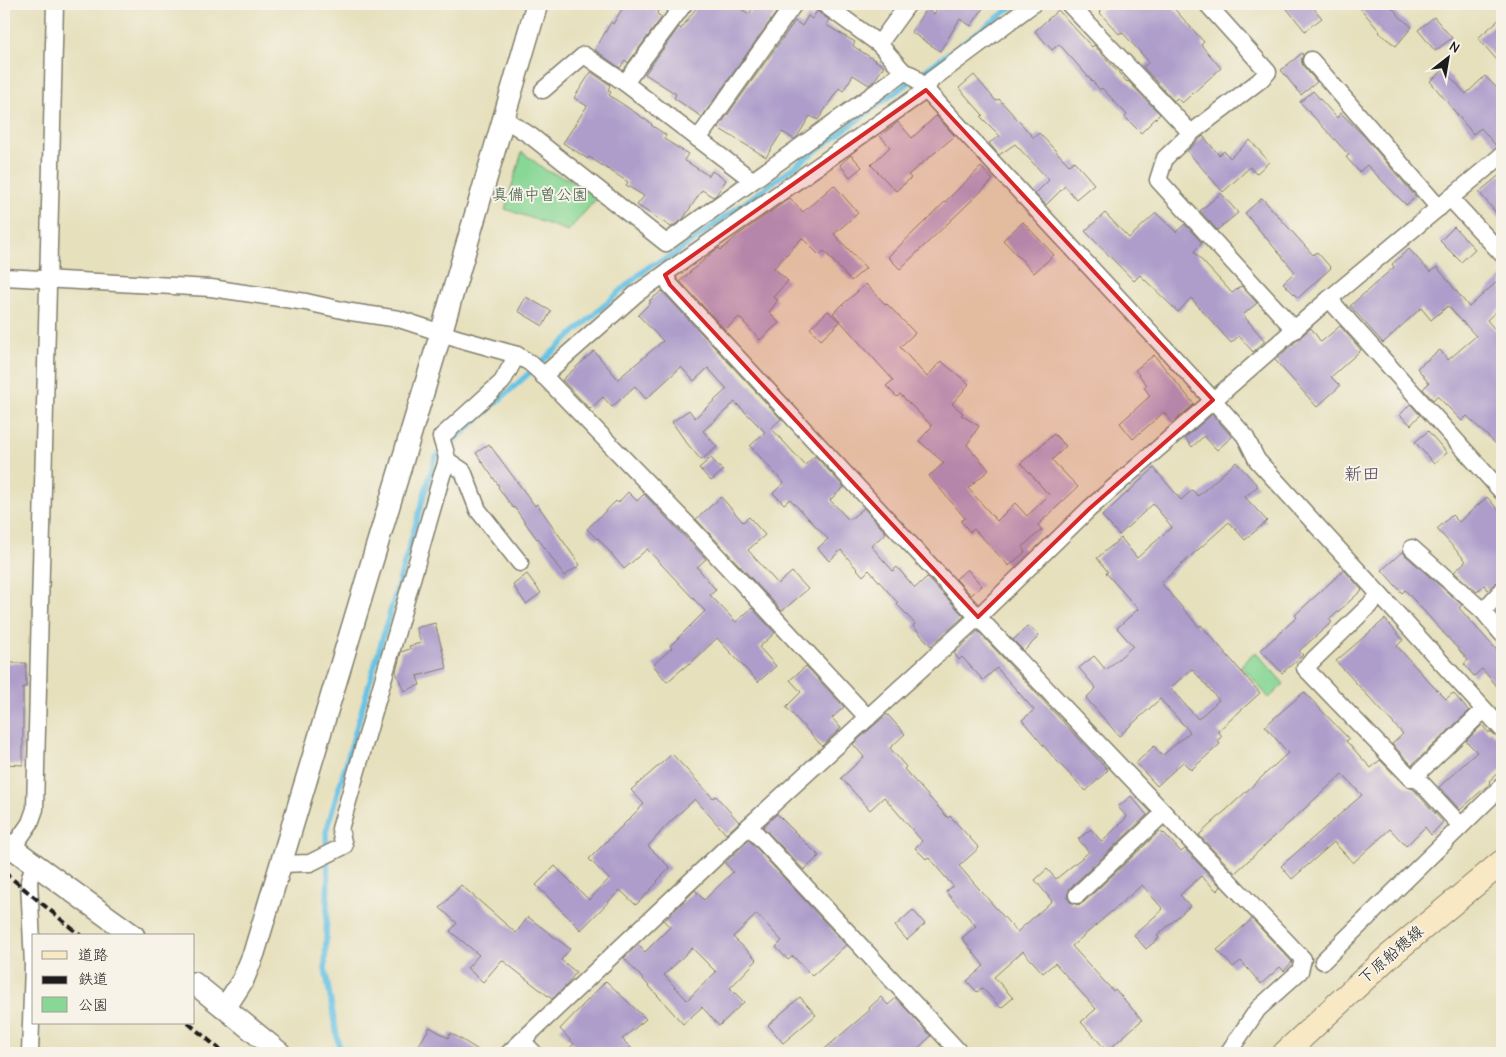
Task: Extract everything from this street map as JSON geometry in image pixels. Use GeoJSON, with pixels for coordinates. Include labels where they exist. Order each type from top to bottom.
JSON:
{"type":"FeatureCollection","features":[{"type":"Feature","properties":{"kind":"main road","name":"下原船穂線"},"geometry":{"type":"LineString","coordinates":[[1285,1053],[1388,957],[1502,862]]}},
{"type":"Feature","properties":{"kind":"street"},"geometry":{"type":"LineString","coordinates":[[55,4],[35,809],[30,823],[8,845],[131,934]]}},
{"type":"Feature","properties":{"kind":"street"},"geometry":{"type":"LineString","coordinates":[[225,1008],[243,980],[254,953],[441,333],[537,4]]}},
{"type":"Feature","properties":{"kind":"street"},"geometry":{"type":"LineString","coordinates":[[626,83],[684,4]]}},
{"type":"Feature","properties":{"kind":"street"},"geometry":{"type":"LineString","coordinates":[[698,139],[794,4]]}},
{"type":"Feature","properties":{"kind":"street"},"geometry":{"type":"LineString","coordinates":[[824,4],[879,44],[915,80],[1213,400],[1245,436],[1257,460],[1502,729]]}},
{"type":"Feature","properties":{"kind":"street"},"geometry":{"type":"LineString","coordinates":[[879,44],[908,4]]}},
{"type":"Feature","properties":{"kind":"street"},"geometry":{"type":"LineString","coordinates":[[503,118],[531,136],[666,244],[752,180],[915,80],[931,80],[1033,4]]}},
{"type":"Feature","properties":{"kind":"street"},"geometry":{"type":"LineString","coordinates":[[1068,4],[1191,132]]}},
{"type":"Feature","properties":{"kind":"street"},"geometry":{"type":"LineString","coordinates":[[1206,4],[1268,72],[1259,81],[1191,132],[1166,158],[1158,180],[1295,330]]}},
{"type":"Feature","properties":{"kind":"street"},"geometry":{"type":"LineString","coordinates":[[543,90],[584,55],[626,83],[752,180]]}},
{"type":"Feature","properties":{"kind":"street"},"geometry":{"type":"LineString","coordinates":[[1311,60],[1445,203],[1502,254]]}},
{"type":"Feature","properties":{"kind":"street"},"geometry":{"type":"LineString","coordinates":[[520,563],[478,510],[463,470],[446,453],[441,437],[502,382],[532,366],[665,275],[915,80]]}},
{"type":"Feature","properties":{"kind":"street"},"geometry":{"type":"LineString","coordinates":[[510,1053],[528,1047],[749,826],[978,616],[1090,509],[1329,299],[1445,203],[1501,160]]}},
{"type":"Feature","properties":{"kind":"street"},"geometry":{"type":"LineString","coordinates":[[665,275],[670,284],[978,616],[1303,959],[1300,971],[1258,1009],[1228,1053]]}},
{"type":"Feature","properties":{"kind":"street"},"geometry":{"type":"LineString","coordinates":[[4,277],[211,288],[306,302],[350,312],[399,319],[532,366],[692,529],[868,718]]}},
{"type":"Feature","properties":{"kind":"street"},"geometry":{"type":"LineString","coordinates":[[1329,299],[1502,492]]}},
{"type":"Feature","properties":{"kind":"street"},"geometry":{"type":"LineString","coordinates":[[281,864],[310,863],[344,846],[340,828],[442,475],[446,453]]}},
{"type":"Feature","properties":{"kind":"street"},"geometry":{"type":"LineString","coordinates":[[1412,548],[1483,611],[1502,634]]}},
{"type":"Feature","properties":{"kind":"street"},"geometry":{"type":"LineString","coordinates":[[1483,611],[1502,590]]}},
{"type":"Feature","properties":{"kind":"street"},"geometry":{"type":"LineString","coordinates":[[1380,595],[1305,668],[1412,779],[1484,710]]}},
{"type":"Feature","properties":{"kind":"street"},"geometry":{"type":"LineString","coordinates":[[1416,776],[1461,826]]}},
{"type":"Feature","properties":{"kind":"street"},"geometry":{"type":"LineString","coordinates":[[1323,961],[1502,786]]}},
{"type":"Feature","properties":{"kind":"street"},"geometry":{"type":"LineString","coordinates":[[1077,895],[1164,813]]}},
{"type":"Feature","properties":{"kind":"street"},"geometry":{"type":"LineString","coordinates":[[749,826],[960,1053]]}},
{"type":"Feature","properties":{"kind":"street"},"geometry":{"type":"LineString","coordinates":[[32,944],[29,881],[34,864]]}},
{"type":"Feature","properties":{"kind":"street"},"geometry":{"type":"LineString","coordinates":[[195,984],[280,1053]]}},
{"type":"Feature","properties":{"kind":"street"},"geometry":{"type":"LineString","coordinates":[[30,1053],[32,994]]}},
{"type":"Feature","properties":{"kind":"highlighted area"},"geometry":{"type":"Polygon","coordinates":[[[926,90],[1213,400],[1089,509],[978,617],[670,285],[665,275],[926,90]]]}},
{"type":"Feature","properties":{"kind":"green space","name":"真備中曽公園"},"geometry":{"type":"Polygon","coordinates":[[[522,152],[547,171],[579,183],[597,198],[568,231],[505,209],[522,152]]]}},
{"type":"Feature","properties":{"kind":"green space"},"geometry":{"type":"Polygon","coordinates":[[[1256,652],[1284,684],[1269,698],[1241,665],[1256,652]]]}},
{"type":"Feature","properties":{"kind":"building"},"geometry":{"type":"Polygon","coordinates":[[[625,4],[645,4],[658,11],[657,14],[662,17],[628,63],[625,60],[620,68],[595,50],[611,22],[613,24],[625,4]]]}},
{"type":"Feature","properties":{"kind":"building"},"geometry":{"type":"Polygon","coordinates":[[[699,4],[733,4],[749,14],[756,4],[769,4],[778,10],[702,117],[674,98],[676,94],[645,74],[679,27],[681,29],[699,4]]]}},
{"type":"Feature","properties":{"kind":"building"},"geometry":{"type":"Polygon","coordinates":[[[937,4],[986,4],[971,26],[960,19],[940,51],[911,32],[926,9],[934,14],[939,5],[937,4]]]}},
{"type":"Feature","properties":{"kind":"building"},"geometry":{"type":"Polygon","coordinates":[[[1108,4],[1170,4],[1204,42],[1201,45],[1221,68],[1182,103],[1177,98],[1174,101],[1143,67],[1149,62],[1122,32],[1119,34],[1099,12],[1108,4]]]}},
{"type":"Feature","properties":{"kind":"building"},"geometry":{"type":"Polygon","coordinates":[[[1283,4],[1310,4],[1322,18],[1305,31],[1283,4]]]}},
{"type":"Feature","properties":{"kind":"building"},"geometry":{"type":"Polygon","coordinates":[[[1357,4],[1389,4],[1412,27],[1396,46],[1379,33],[1357,4]]]}},
{"type":"Feature","properties":{"kind":"building"},"geometry":{"type":"Polygon","coordinates":[[[1058,10],[1092,47],[1094,45],[1127,82],[1160,114],[1141,133],[1125,117],[1127,115],[1102,88],[1100,90],[1059,44],[1052,50],[1035,31],[1058,10]]]}},
{"type":"Feature","properties":{"kind":"building"},"geometry":{"type":"Polygon","coordinates":[[[817,11],[829,20],[826,25],[855,42],[853,46],[884,66],[869,85],[853,75],[843,91],[839,88],[818,120],[810,116],[794,139],[782,132],[766,157],[718,128],[795,21],[802,26],[808,16],[812,19],[817,11]]]}},
{"type":"Feature","properties":{"kind":"building"},"geometry":{"type":"Polygon","coordinates":[[[1434,17],[1452,38],[1435,51],[1418,30],[1434,17]]]}},
{"type":"Feature","properties":{"kind":"building"},"geometry":{"type":"Polygon","coordinates":[[[1502,17],[1502,66],[1478,38],[1502,17]]]}},
{"type":"Feature","properties":{"kind":"building"},"geometry":{"type":"Polygon","coordinates":[[[1302,53],[1301,61],[1303,66],[1317,82],[1301,95],[1281,70],[1302,53]]]}},
{"type":"Feature","properties":{"kind":"building"},"geometry":{"type":"Polygon","coordinates":[[[1444,70],[1466,94],[1485,76],[1502,93],[1502,145],[1497,147],[1481,128],[1473,134],[1430,81],[1444,70]]]}},
{"type":"Feature","properties":{"kind":"building"},"geometry":{"type":"Polygon","coordinates":[[[591,72],[610,85],[608,90],[611,92],[609,95],[652,124],[666,135],[664,139],[688,154],[684,160],[709,176],[712,171],[726,180],[716,195],[713,197],[702,190],[683,219],[671,227],[637,205],[644,196],[626,185],[628,182],[563,143],[587,106],[574,98],[591,72]]]}},
{"type":"Feature","properties":{"kind":"building"},"geometry":{"type":"Polygon","coordinates":[[[974,75],[996,101],[999,99],[1034,138],[1039,133],[1069,165],[1074,161],[1094,184],[1076,199],[1065,186],[1046,205],[1035,194],[1049,180],[1015,144],[999,155],[989,143],[1000,136],[981,117],[983,115],[959,88],[974,75]]]}},
{"type":"Feature","properties":{"kind":"building"},"geometry":{"type":"Polygon","coordinates":[[[1313,91],[1337,118],[1341,113],[1363,135],[1416,197],[1406,205],[1367,165],[1359,172],[1346,157],[1349,155],[1300,102],[1313,91]]]}},
{"type":"Feature","properties":{"kind":"building"},"geometry":{"type":"Polygon","coordinates":[[[936,116],[955,136],[908,175],[911,178],[896,191],[871,165],[890,147],[880,136],[898,122],[912,138],[936,116]]]}},
{"type":"Feature","properties":{"kind":"building"},"geometry":{"type":"Polygon","coordinates":[[[1203,136],[1219,155],[1224,151],[1230,158],[1250,140],[1269,162],[1256,174],[1250,167],[1223,192],[1187,151],[1203,136]]]}},
{"type":"Feature","properties":{"kind":"building"},"geometry":{"type":"Polygon","coordinates":[[[851,155],[862,167],[850,177],[840,165],[851,155]]]}},
{"type":"Feature","properties":{"kind":"building"},"geometry":{"type":"Polygon","coordinates":[[[981,167],[993,180],[900,269],[888,257],[981,167]]]}},
{"type":"Feature","properties":{"kind":"building"},"geometry":{"type":"Polygon","coordinates":[[[1502,173],[1502,220],[1479,192],[1502,173]]]}},
{"type":"Feature","properties":{"kind":"building"},"geometry":{"type":"Polygon","coordinates":[[[834,185],[858,213],[834,234],[866,268],[851,281],[824,251],[819,255],[802,238],[774,268],[788,281],[773,297],[778,300],[769,312],[779,323],[760,340],[739,317],[725,330],[680,281],[714,251],[719,248],[721,250],[738,235],[790,198],[803,212],[834,185]]]}},
{"type":"Feature","properties":{"kind":"building"},"geometry":{"type":"Polygon","coordinates":[[[1221,193],[1238,213],[1217,230],[1200,211],[1221,193]]]}},
{"type":"Feature","properties":{"kind":"building"},"geometry":{"type":"Polygon","coordinates":[[[1262,198],[1313,255],[1317,252],[1331,268],[1298,298],[1283,283],[1295,272],[1245,213],[1262,198]]]}},
{"type":"Feature","properties":{"kind":"building"},"geometry":{"type":"Polygon","coordinates":[[[1105,213],[1129,238],[1156,213],[1176,232],[1185,224],[1202,243],[1194,252],[1232,293],[1241,286],[1257,303],[1243,315],[1265,341],[1253,352],[1239,336],[1231,343],[1191,298],[1178,312],[1140,275],[1134,281],[1085,231],[1105,213]]]}},
{"type":"Feature","properties":{"kind":"building"},"geometry":{"type":"Polygon","coordinates":[[[1023,222],[1054,255],[1034,273],[1003,240],[1023,222]]]}},
{"type":"Feature","properties":{"kind":"building"},"geometry":{"type":"Polygon","coordinates":[[[1454,227],[1475,249],[1461,262],[1440,241],[1454,227]]]}},
{"type":"Feature","properties":{"kind":"building"},"geometry":{"type":"Polygon","coordinates":[[[1409,249],[1430,272],[1437,267],[1469,307],[1502,277],[1502,306],[1487,320],[1502,338],[1502,450],[1467,416],[1462,421],[1437,396],[1433,400],[1423,389],[1429,383],[1417,368],[1440,350],[1448,360],[1476,336],[1448,306],[1431,320],[1421,308],[1383,343],[1350,306],[1394,267],[1392,264],[1409,249]]]}},
{"type":"Feature","properties":{"kind":"building"},"geometry":{"type":"Polygon","coordinates":[[[866,284],[915,333],[900,347],[927,377],[941,361],[969,384],[952,404],[963,413],[961,415],[979,426],[967,445],[989,470],[968,488],[997,521],[1015,503],[1027,516],[1049,495],[1021,463],[1054,434],[1066,446],[1052,460],[1078,487],[1038,525],[1042,530],[1022,547],[1025,552],[1009,566],[974,529],[970,532],[961,521],[965,518],[929,476],[944,463],[919,441],[932,426],[900,394],[897,397],[886,386],[893,380],[833,313],[866,284]]]}},
{"type":"Feature","properties":{"kind":"building"},"geometry":{"type":"Polygon","coordinates":[[[662,291],[781,419],[771,428],[805,465],[815,456],[844,487],[830,500],[849,520],[864,508],[886,533],[871,546],[893,571],[897,567],[915,588],[927,577],[964,616],[931,646],[913,626],[915,624],[898,603],[869,570],[863,576],[841,550],[829,561],[818,548],[828,539],[790,499],[784,504],[773,493],[784,483],[750,446],[765,432],[735,402],[703,431],[717,447],[701,460],[686,442],[672,422],[689,410],[695,418],[727,389],[708,368],[694,381],[681,367],[646,399],[635,386],[612,407],[603,397],[590,409],[562,380],[594,351],[618,379],[663,341],[638,315],[651,302],[649,301],[662,291]]]}},
{"type":"Feature","properties":{"kind":"building"},"geometry":{"type":"Polygon","coordinates":[[[526,297],[551,311],[543,326],[518,311],[526,297]]]}},
{"type":"Feature","properties":{"kind":"building"},"geometry":{"type":"Polygon","coordinates":[[[828,311],[840,322],[821,340],[810,328],[828,311]]]}},
{"type":"Feature","properties":{"kind":"building"},"geometry":{"type":"Polygon","coordinates":[[[1340,326],[1361,350],[1331,377],[1340,386],[1317,407],[1275,360],[1311,328],[1321,342],[1340,326]]]}},
{"type":"Feature","properties":{"kind":"building"},"geometry":{"type":"Polygon","coordinates":[[[1154,355],[1194,404],[1172,423],[1164,412],[1133,439],[1120,423],[1150,396],[1144,387],[1147,385],[1135,370],[1154,355]]]}},
{"type":"Feature","properties":{"kind":"building"},"geometry":{"type":"Polygon","coordinates":[[[1410,404],[1420,415],[1411,425],[1400,415],[1410,404]]]}},
{"type":"Feature","properties":{"kind":"building"},"geometry":{"type":"Polygon","coordinates":[[[1212,414],[1232,437],[1217,450],[1204,436],[1192,447],[1185,438],[1212,414]]]}},
{"type":"Feature","properties":{"kind":"building"},"geometry":{"type":"Polygon","coordinates":[[[1428,431],[1447,453],[1434,464],[1415,442],[1428,431]]]}},
{"type":"Feature","properties":{"kind":"building"},"geometry":{"type":"Polygon","coordinates":[[[489,444],[535,506],[537,504],[580,565],[564,576],[538,538],[513,508],[476,453],[489,444]]]}},
{"type":"Feature","properties":{"kind":"building"},"geometry":{"type":"Polygon","coordinates":[[[711,458],[723,471],[711,481],[699,468],[711,458]]]}},
{"type":"Feature","properties":{"kind":"building"},"geometry":{"type":"Polygon","coordinates":[[[1236,462],[1258,486],[1245,497],[1267,521],[1245,540],[1229,522],[1161,583],[1199,627],[1201,625],[1260,693],[1218,731],[1222,736],[1217,741],[1220,744],[1191,770],[1183,762],[1157,786],[1136,763],[1154,746],[1162,756],[1190,732],[1160,699],[1119,736],[1086,698],[1096,688],[1079,668],[1094,656],[1106,670],[1133,646],[1117,628],[1138,609],[1106,573],[1108,572],[1097,558],[1121,538],[1137,558],[1172,527],[1153,504],[1119,535],[1102,516],[1154,468],[1181,500],[1192,490],[1198,496],[1236,462]],[[1192,669],[1170,688],[1198,719],[1219,700],[1192,669]]]}},
{"type":"Feature","properties":{"kind":"building"},"geometry":{"type":"Polygon","coordinates":[[[628,492],[637,501],[644,494],[706,559],[697,567],[716,590],[710,595],[736,622],[752,608],[775,633],[759,647],[776,666],[758,682],[717,638],[689,665],[667,682],[653,665],[672,648],[670,646],[705,611],[647,549],[624,569],[598,538],[587,529],[628,492]]]}},
{"type":"Feature","properties":{"kind":"building"},"geometry":{"type":"Polygon","coordinates":[[[721,497],[743,522],[749,517],[765,535],[748,550],[778,584],[792,572],[808,589],[782,611],[696,519],[721,497]]]}},
{"type":"Feature","properties":{"kind":"building"},"geometry":{"type":"Polygon","coordinates":[[[1487,497],[1502,514],[1502,580],[1495,583],[1488,590],[1484,585],[1477,592],[1454,572],[1466,561],[1437,529],[1452,515],[1459,522],[1487,497]]]}},
{"type":"Feature","properties":{"kind":"building"},"geometry":{"type":"Polygon","coordinates":[[[1403,551],[1405,555],[1462,605],[1459,608],[1502,656],[1502,692],[1482,669],[1474,676],[1464,664],[1468,660],[1405,590],[1402,593],[1382,570],[1403,551]]]}},
{"type":"Feature","properties":{"kind":"building"},"geometry":{"type":"Polygon","coordinates":[[[967,569],[982,586],[971,595],[956,579],[967,569]]]}},
{"type":"Feature","properties":{"kind":"building"},"geometry":{"type":"Polygon","coordinates":[[[1344,570],[1362,590],[1329,620],[1332,622],[1299,651],[1303,655],[1282,673],[1261,650],[1297,617],[1295,615],[1344,570]]]}},
{"type":"Feature","properties":{"kind":"building"},"geometry":{"type":"Polygon","coordinates":[[[527,574],[541,593],[526,604],[513,585],[527,574]]]}},
{"type":"Feature","properties":{"kind":"building"},"geometry":{"type":"Polygon","coordinates":[[[1385,619],[1403,640],[1397,646],[1429,682],[1446,699],[1453,693],[1469,711],[1412,765],[1392,744],[1403,734],[1336,661],[1385,619]]]}},
{"type":"Feature","properties":{"kind":"building"},"geometry":{"type":"Polygon","coordinates":[[[435,623],[447,668],[417,676],[420,685],[404,691],[396,672],[401,652],[410,649],[409,646],[421,643],[416,628],[435,623]]]}},
{"type":"Feature","properties":{"kind":"building"},"geometry":{"type":"Polygon","coordinates":[[[1029,625],[1039,636],[1024,651],[1013,640],[1029,625]]]}},
{"type":"Feature","properties":{"kind":"building"},"geometry":{"type":"Polygon","coordinates":[[[978,631],[1108,770],[1086,791],[1054,758],[1022,720],[1034,710],[997,668],[983,680],[962,657],[959,660],[954,653],[978,631]]]}},
{"type":"Feature","properties":{"kind":"building"},"geometry":{"type":"Polygon","coordinates":[[[4,663],[26,663],[26,687],[23,687],[23,765],[4,764],[4,663]]]}},
{"type":"Feature","properties":{"kind":"building"},"geometry":{"type":"Polygon","coordinates":[[[806,666],[844,707],[832,718],[841,728],[822,746],[786,707],[801,692],[790,680],[806,666]]]}},
{"type":"Feature","properties":{"kind":"building"},"geometry":{"type":"Polygon","coordinates":[[[1304,692],[1349,739],[1346,741],[1371,768],[1380,760],[1405,786],[1413,789],[1443,822],[1431,835],[1425,827],[1406,846],[1390,829],[1353,863],[1334,842],[1292,879],[1281,866],[1362,795],[1342,774],[1235,873],[1199,835],[1288,753],[1265,726],[1304,692]]]}},
{"type":"Feature","properties":{"kind":"building"},"geometry":{"type":"Polygon","coordinates":[[[887,714],[905,734],[890,748],[906,767],[904,769],[948,818],[950,816],[979,848],[959,866],[1017,932],[1052,901],[1035,880],[1047,869],[1056,879],[1089,852],[1078,839],[1091,829],[1102,842],[1127,817],[1118,807],[1131,796],[1147,815],[1070,888],[1067,897],[1070,902],[1079,905],[1084,902],[1160,831],[1181,852],[1185,849],[1221,887],[1217,891],[1201,876],[1180,895],[1190,906],[1157,936],[1159,938],[1146,949],[1134,935],[1163,909],[1142,885],[1072,946],[1113,991],[1115,989],[1142,1020],[1107,1051],[1081,1022],[1096,1009],[1055,963],[1043,973],[1023,951],[994,977],[1013,998],[1001,1008],[982,988],[977,992],[967,981],[984,966],[962,938],[976,926],[946,892],[953,886],[928,857],[926,859],[915,848],[922,841],[884,797],[870,810],[841,778],[864,757],[853,744],[887,714]]]}},
{"type":"Feature","properties":{"kind":"building"},"geometry":{"type":"Polygon","coordinates":[[[1482,725],[1489,733],[1490,731],[1502,741],[1502,769],[1489,781],[1490,783],[1460,810],[1439,787],[1477,752],[1466,741],[1482,725]]]}},
{"type":"Feature","properties":{"kind":"building"},"geometry":{"type":"Polygon","coordinates":[[[672,754],[713,798],[716,796],[739,822],[726,834],[695,799],[648,846],[670,868],[658,882],[636,905],[620,890],[581,930],[536,885],[555,866],[589,900],[609,879],[589,859],[644,804],[631,790],[672,754]]]}},
{"type":"Feature","properties":{"kind":"building"},"geometry":{"type":"Polygon","coordinates":[[[777,814],[819,856],[804,870],[763,827],[777,814]]]}},
{"type":"Feature","properties":{"kind":"building"},"geometry":{"type":"Polygon","coordinates":[[[749,840],[846,945],[812,976],[793,956],[788,960],[776,947],[782,941],[757,914],[733,937],[757,960],[730,988],[744,1002],[719,1026],[702,1007],[683,1024],[624,958],[638,945],[645,952],[670,927],[664,921],[695,890],[704,900],[733,872],[725,863],[749,840]],[[692,948],[664,975],[687,1000],[716,972],[692,948]]]}},
{"type":"Feature","properties":{"kind":"building"},"geometry":{"type":"Polygon","coordinates":[[[461,885],[516,933],[528,917],[570,949],[561,960],[576,972],[567,985],[552,999],[502,960],[483,982],[467,968],[479,955],[450,931],[457,923],[440,908],[461,885]]]}},
{"type":"Feature","properties":{"kind":"building"},"geometry":{"type":"Polygon","coordinates":[[[913,910],[925,924],[907,940],[895,926],[913,910]]]}},
{"type":"Feature","properties":{"kind":"building"},"geometry":{"type":"Polygon","coordinates":[[[1252,919],[1292,962],[1284,971],[1280,967],[1261,984],[1241,961],[1233,967],[1217,950],[1252,919]]]}},
{"type":"Feature","properties":{"kind":"building"},"geometry":{"type":"Polygon","coordinates":[[[606,981],[646,1019],[622,1039],[636,1053],[564,1053],[574,1044],[560,1029],[606,981]]]}},
{"type":"Feature","properties":{"kind":"building"},"geometry":{"type":"Polygon","coordinates":[[[800,997],[816,1015],[783,1043],[768,1025],[800,997]]]}},
{"type":"Feature","properties":{"kind":"building"},"geometry":{"type":"Polygon","coordinates":[[[881,997],[888,1005],[896,998],[931,1036],[913,1053],[820,1053],[870,1010],[869,1008],[881,997]]]}},
{"type":"Feature","properties":{"kind":"building"},"geometry":{"type":"Polygon","coordinates":[[[430,1027],[448,1038],[451,1033],[483,1053],[414,1053],[430,1027]]]}},
{"type":"Feature","properties":{"kind":"waterway"},"geometry":{"type":"LineString","coordinates":[[340,1053],[325,968],[328,877],[326,832],[435,458],[650,266],[672,256],[1016,4]]}},
{"type":"Feature","properties":{"kind":"railway"},"geometry":{"type":"LineString","coordinates":[[4,872],[79,934]]}},
{"type":"Feature","properties":{"kind":"railway"},"geometry":{"type":"LineString","coordinates":[[189,1024],[224,1053]]}},
{"type":"Feature","properties":{"kind":"district","name":"新田"},"geometry":{"type":"Point","coordinates":[1362,474]}}]}
